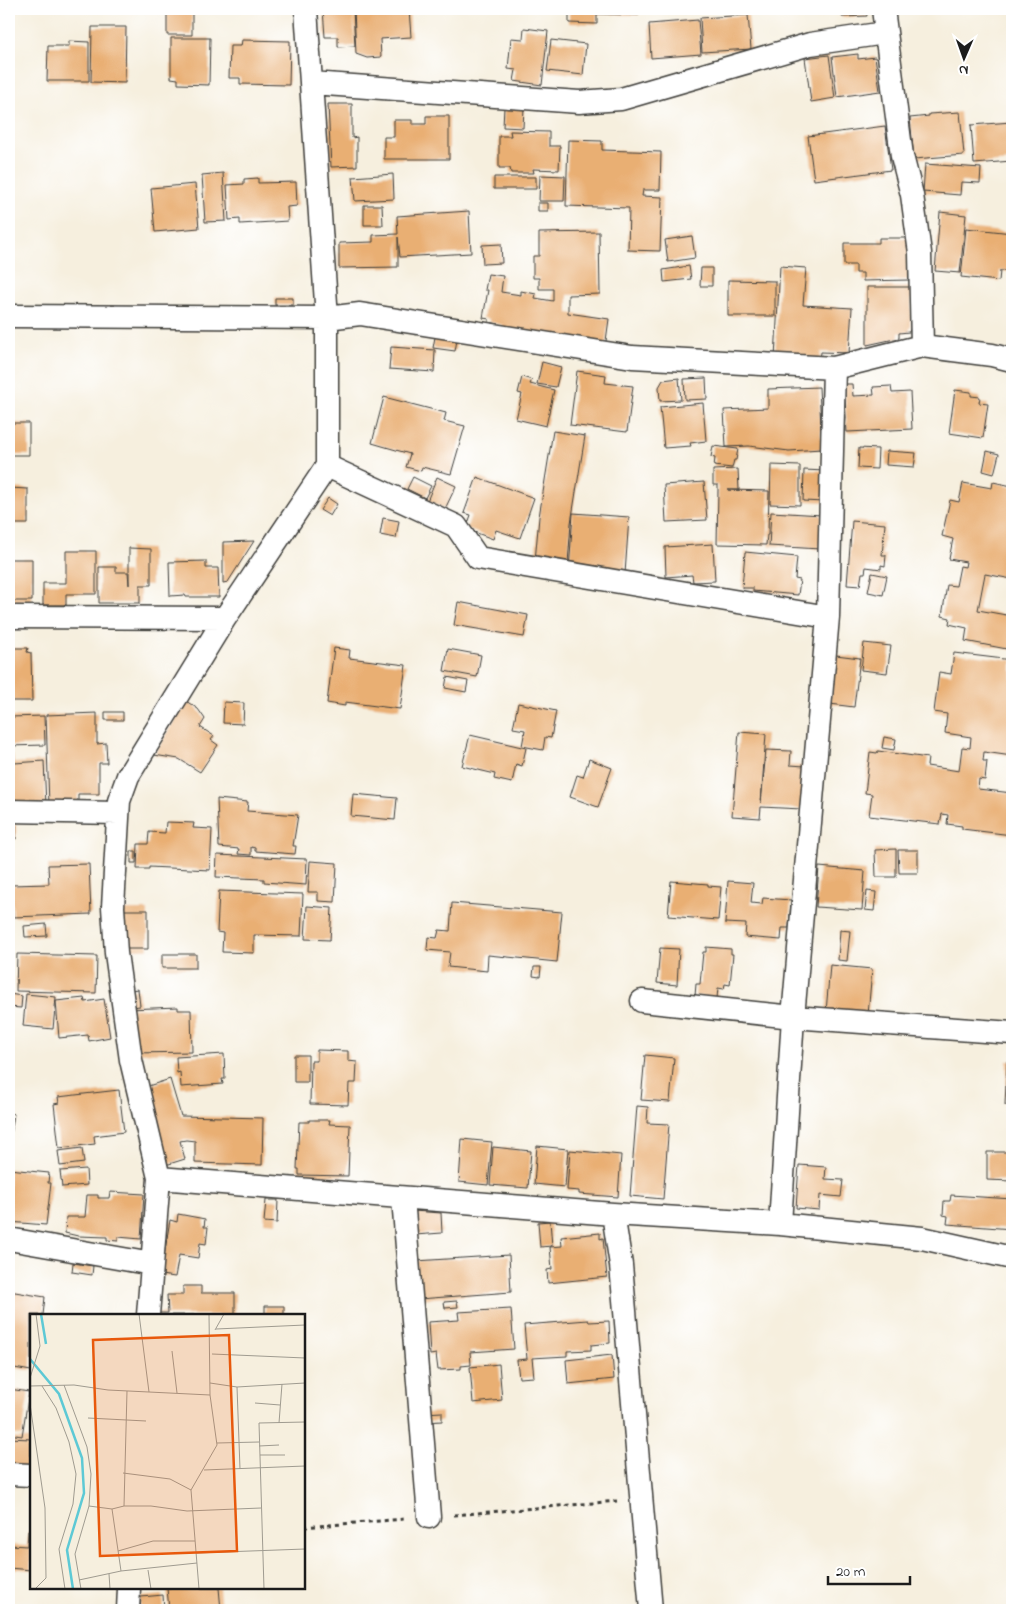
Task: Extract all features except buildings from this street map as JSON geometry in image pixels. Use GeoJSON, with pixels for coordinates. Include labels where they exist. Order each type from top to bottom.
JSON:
{"type":"FeatureCollection","features":[{"type":"Feature","properties":{"kind":"street"},"geometry":{"type":"LineString","coordinates":[[148,1314],[159,1178],[131,1060],[116,953],[113,907],[119,801],[128,776],[225,618],[326,466],[327,318],[306,9]]}},
{"type":"Feature","properties":{"kind":"street"},"geometry":{"type":"LineString","coordinates":[[883,9],[902,156],[912,195],[920,253],[922,346]]}},
{"type":"Feature","properties":{"kind":"street"},"geometry":{"type":"LineString","coordinates":[[311,83],[579,102],[620,100],[810,44],[885,33]]}},
{"type":"Feature","properties":{"kind":"street"},"geometry":{"type":"LineString","coordinates":[[9,316],[327,318],[360,314],[632,357],[834,368],[922,346],[1012,360]]}},
{"type":"Feature","properties":{"kind":"street"},"geometry":{"type":"LineString","coordinates":[[780,1224],[793,1017],[828,617],[834,368]]}},
{"type":"Feature","properties":{"kind":"street"},"geometry":{"type":"LineString","coordinates":[[326,466],[456,526],[478,558],[828,617]]}},
{"type":"Feature","properties":{"kind":"street"},"geometry":{"type":"LineString","coordinates":[[9,617],[225,618]]}},
{"type":"Feature","properties":{"kind":"street"},"geometry":{"type":"LineString","coordinates":[[9,811],[118,814]]}},
{"type":"Feature","properties":{"kind":"street"},"geometry":{"type":"LineString","coordinates":[[642,1001],[793,1017],[1012,1033]]}},
{"type":"Feature","properties":{"kind":"street"},"geometry":{"type":"LineString","coordinates":[[159,1178],[613,1214],[780,1224],[922,1238],[1012,1258]]}},
{"type":"Feature","properties":{"kind":"street"},"geometry":{"type":"LineString","coordinates":[[403,1198],[429,1517]]}},
{"type":"Feature","properties":{"kind":"street"},"geometry":{"type":"LineString","coordinates":[[613,1214],[621,1266],[651,1610]]}},
{"type":"Feature","properties":{"kind":"street"},"geometry":{"type":"LineString","coordinates":[[9,1238],[152,1264]]}},
{"type":"Feature","properties":{"kind":"street"},"geometry":{"type":"LineString","coordinates":[[9,1474],[30,1475]]}},
{"type":"Feature","properties":{"kind":"street"},"geometry":{"type":"LineString","coordinates":[[128,1610],[129,1589]]}},
{"type":"Feature","properties":{"kind":"path"},"geometry":{"type":"LineString","coordinates":[[305,1527],[641,1499]]}}]}
